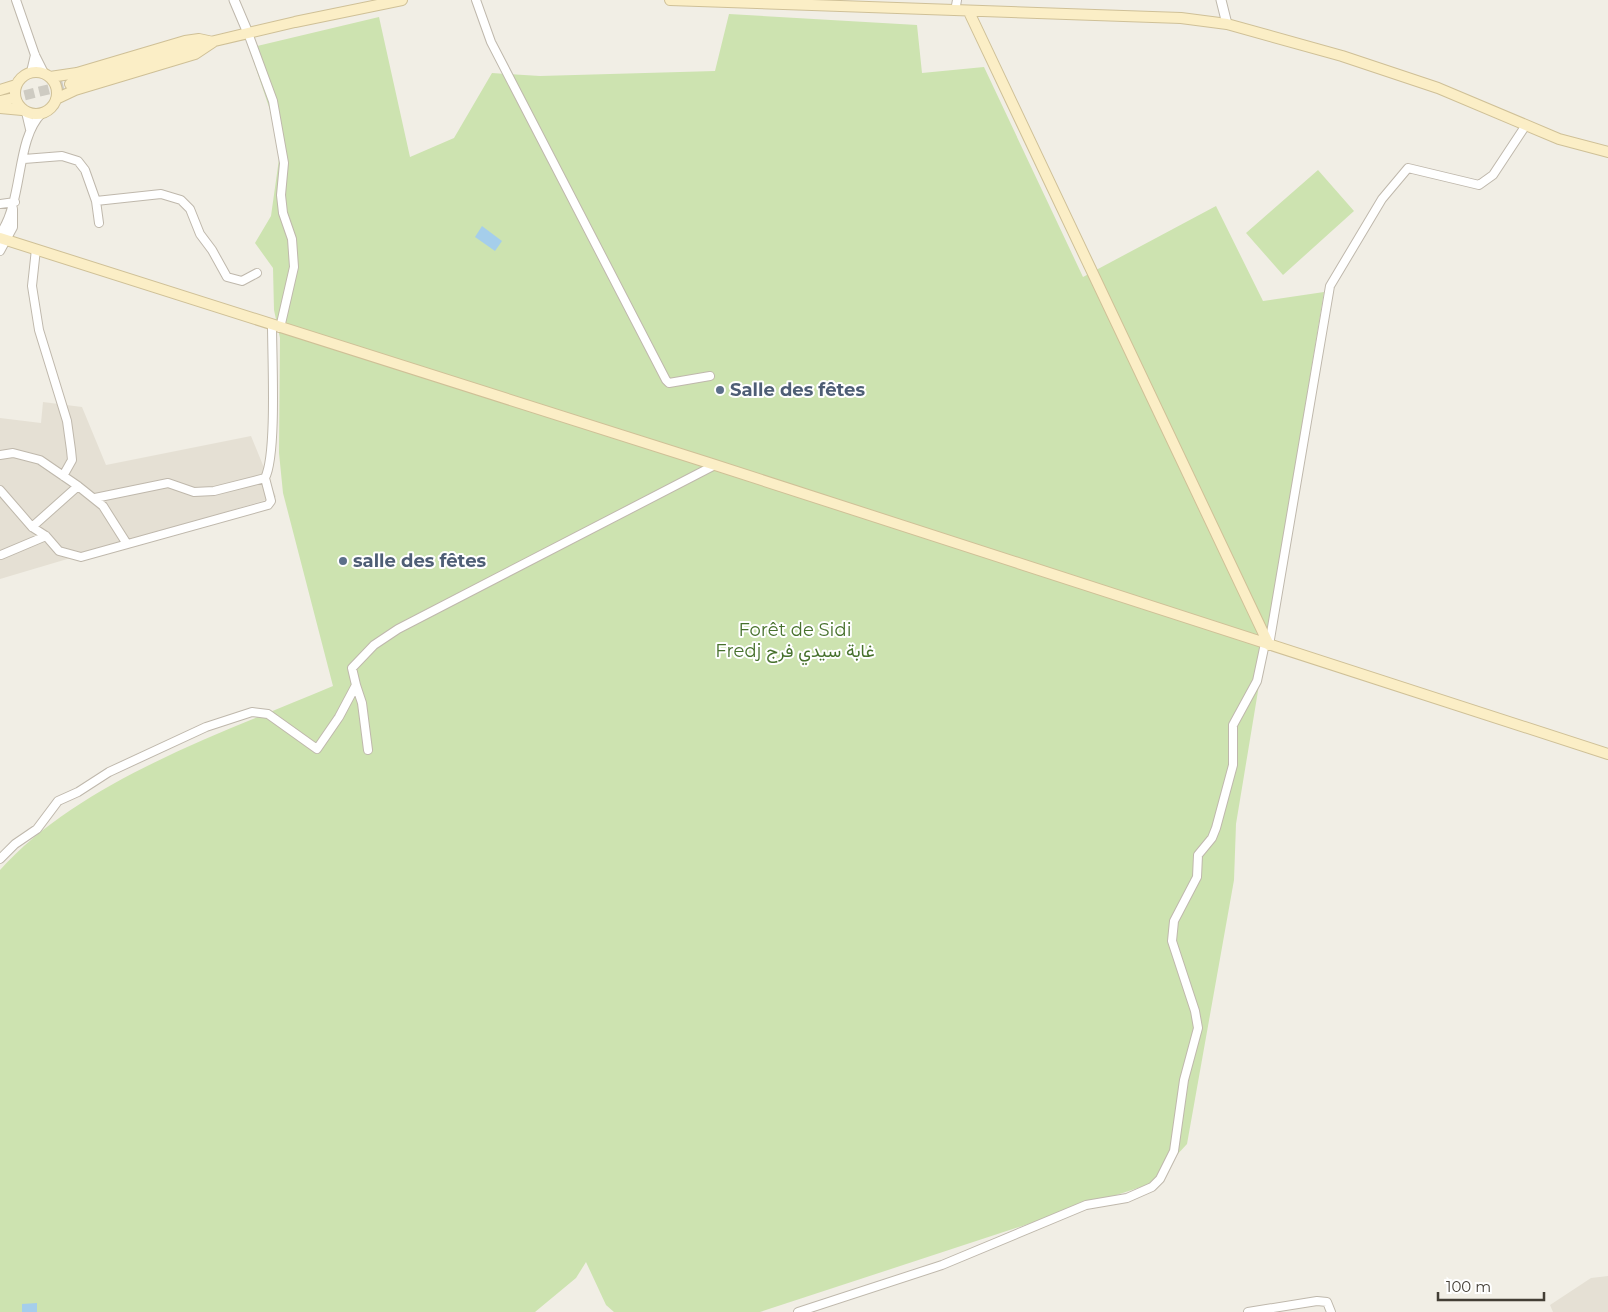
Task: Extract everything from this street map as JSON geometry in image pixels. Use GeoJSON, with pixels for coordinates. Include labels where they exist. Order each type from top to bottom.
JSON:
{"type":"FeatureCollection","features":[{"type":"Feature","properties":{"kind":"main road"},"geometry":{"type":"LineString","coordinates":[[70,84],[248,33],[402,0]]}},
{"type":"Feature","properties":{"kind":"main road"},"geometry":{"type":"LineString","coordinates":[[670,0],[860,4],[968,12],[1181,18],[1227,24],[1342,56],[1438,88],[1559,139],[1608,152]]}},
{"type":"Feature","properties":{"kind":"main road"},"geometry":{"type":"LineString","coordinates":[[968,12],[1266,646]]}},
{"type":"Feature","properties":{"kind":"main road"},"geometry":{"type":"LineString","coordinates":[[24,111],[15,99],[16,85],[19,79],[31,72],[47,75],[77,73],[185,41],[199,39],[213,42]]}},
{"type":"Feature","properties":{"kind":"main road"},"geometry":{"type":"LineString","coordinates":[[56,99],[75,90],[195,54],[213,42]]}},
{"type":"Feature","properties":{"kind":"main road"},"geometry":{"type":"LineString","coordinates":[[0,108],[42,114],[53,105],[56,99],[56,87],[47,75]]}},
{"type":"Feature","properties":{"kind":"main road"},"geometry":{"type":"LineString","coordinates":[[0,90],[16,85]]}},
{"type":"Feature","properties":{"kind":"main road"},"geometry":{"type":"LineString","coordinates":[[2,237],[276,327],[715,465],[1266,646],[1608,754]]}},
{"type":"Feature","properties":{"kind":"street"},"geometry":{"type":"LineString","coordinates":[[16,0],[35,55],[47,75]]}},
{"type":"Feature","properties":{"kind":"street"},"geometry":{"type":"LineString","coordinates":[[95,498],[168,483],[194,492],[214,491],[264,478],[269,470],[276,327],[294,267],[292,239],[283,213],[281,195],[284,163],[272,101],[234,0]]}},
{"type":"Feature","properties":{"kind":"street"},"geometry":{"type":"LineString","coordinates":[[476,0],[491,42],[666,380],[669,383],[710,376]]}},
{"type":"Feature","properties":{"kind":"street"},"geometry":{"type":"LineString","coordinates":[[955,11],[957,0]]}},
{"type":"Feature","properties":{"kind":"street"},"geometry":{"type":"LineString","coordinates":[[1221,0],[1227,24]]}},
{"type":"Feature","properties":{"kind":"street"},"geometry":{"type":"LineString","coordinates":[[31,72],[35,55]]}},
{"type":"Feature","properties":{"kind":"street"},"geometry":{"type":"LineString","coordinates":[[24,111],[30,129]]}},
{"type":"Feature","properties":{"kind":"street"},"geometry":{"type":"LineString","coordinates":[[0,251],[2,237],[14,223],[14,206],[30,129],[42,114]]}},
{"type":"Feature","properties":{"kind":"street"},"geometry":{"type":"LineString","coordinates":[[798,1312],[942,1265],[1086,1205],[1127,1198],[1141,1193],[1160,1179],[1174,1151],[1184,1080],[1198,1028],[1195,1010],[1172,941],[1173,926],[1196,877],[1198,855],[1215,831],[1232,770],[1233,725],[1257,681],[1266,646],[1330,286],[1382,199],[1408,168],[1479,185],[1493,175],[1526,125]]}},
{"type":"Feature","properties":{"kind":"street"},"geometry":{"type":"LineString","coordinates":[[24,159],[62,156],[74,159],[85,170],[96,201],[100,223]]}},
{"type":"Feature","properties":{"kind":"street"},"geometry":{"type":"LineString","coordinates":[[96,201],[161,194],[177,198],[190,209],[200,234],[212,250],[224,274],[234,280],[242,281],[257,273]]}},
{"type":"Feature","properties":{"kind":"street"},"geometry":{"type":"LineString","coordinates":[[0,204],[14,206]]}},
{"type":"Feature","properties":{"kind":"street"},"geometry":{"type":"LineString","coordinates":[[36,249],[32,286],[39,330],[69,430],[72,460],[63,476]]}},
{"type":"Feature","properties":{"kind":"street"},"geometry":{"type":"LineString","coordinates":[[0,455],[13,453],[40,460],[78,486],[103,506],[127,544]]}},
{"type":"Feature","properties":{"kind":"street"},"geometry":{"type":"LineString","coordinates":[[368,750],[362,703],[352,668],[374,646],[398,629],[715,465]]}},
{"type":"Feature","properties":{"kind":"street"},"geometry":{"type":"LineString","coordinates":[[0,490],[32,526],[46,536],[60,551],[81,557],[268,504],[272,501],[264,478]]}},
{"type":"Feature","properties":{"kind":"street"},"geometry":{"type":"LineString","coordinates":[[32,526],[78,486]]}},
{"type":"Feature","properties":{"kind":"street"},"geometry":{"type":"LineString","coordinates":[[1,556],[46,536]]}},
{"type":"Feature","properties":{"kind":"street"},"geometry":{"type":"LineString","coordinates":[[0,859],[15,844],[37,829],[58,801],[78,792],[109,772],[206,727],[252,712],[268,714],[317,749],[339,717],[356,685]]}},
{"type":"Feature","properties":{"kind":"street"},"geometry":{"type":"LineString","coordinates":[[1248,1312],[1317,1301],[1327,1302],[1331,1312]]}},
{"type":"Feature","properties":{"kind":"shaded area"},"geometry":{"type":"Polygon","coordinates":[[[43,402],[82,407],[106,465],[251,436],[276,497],[0,579],[0,418],[41,423],[43,402]]]}},
{"type":"Feature","properties":{"kind":"shaded area"},"geometry":{"type":"Polygon","coordinates":[[[1608,1276],[1608,1312],[1553,1312],[1550,1305],[1591,1278],[1608,1276]]]}},
{"type":"Feature","properties":{"kind":"green space","name":"Forêt de Sidi Fredj غابة سيدي فرج"},"geometry":{"type":"Polygon","coordinates":[[[729,14],[917,25],[922,73],[984,67],[1083,277],[1216,206],[1263,301],[1324,292],[1236,824],[1234,880],[1187,1144],[1150,1184],[760,1312],[614,1312],[606,1305],[586,1262],[576,1278],[535,1312],[0,1312],[0,870],[33,838],[71,810],[112,785],[201,741],[333,686],[283,493],[279,453],[280,338],[274,310],[273,268],[255,243],[271,216],[280,152],[272,116],[249,48],[379,17],[410,157],[454,138],[492,73],[540,76],[715,71],[729,14]]]}},
{"type":"Feature","properties":{"kind":"green space"},"geometry":{"type":"Polygon","coordinates":[[[1318,170],[1354,211],[1283,275],[1246,233],[1318,170]]]}},
{"type":"Feature","properties":{"kind":"water"},"geometry":{"type":"Polygon","coordinates":[[[482,226],[502,241],[495,251],[475,237],[482,226]]]}},
{"type":"Feature","properties":{"kind":"water"},"geometry":{"type":"Polygon","coordinates":[[[37,1303],[37,1312],[22,1312],[22,1304],[37,1303]]]}},
{"type":"Feature","properties":{"kind":"tunnel"},"geometry":{"type":"LineString","coordinates":[[10,99],[70,84]]}},
{"type":"Feature","properties":{"kind":"place","name":"Salle des fêtes"},"geometry":{"type":"Point","coordinates":[720,390]}},
{"type":"Feature","properties":{"kind":"place","name":"salle des fêtes"},"geometry":{"type":"Point","coordinates":[343,561]}}]}
